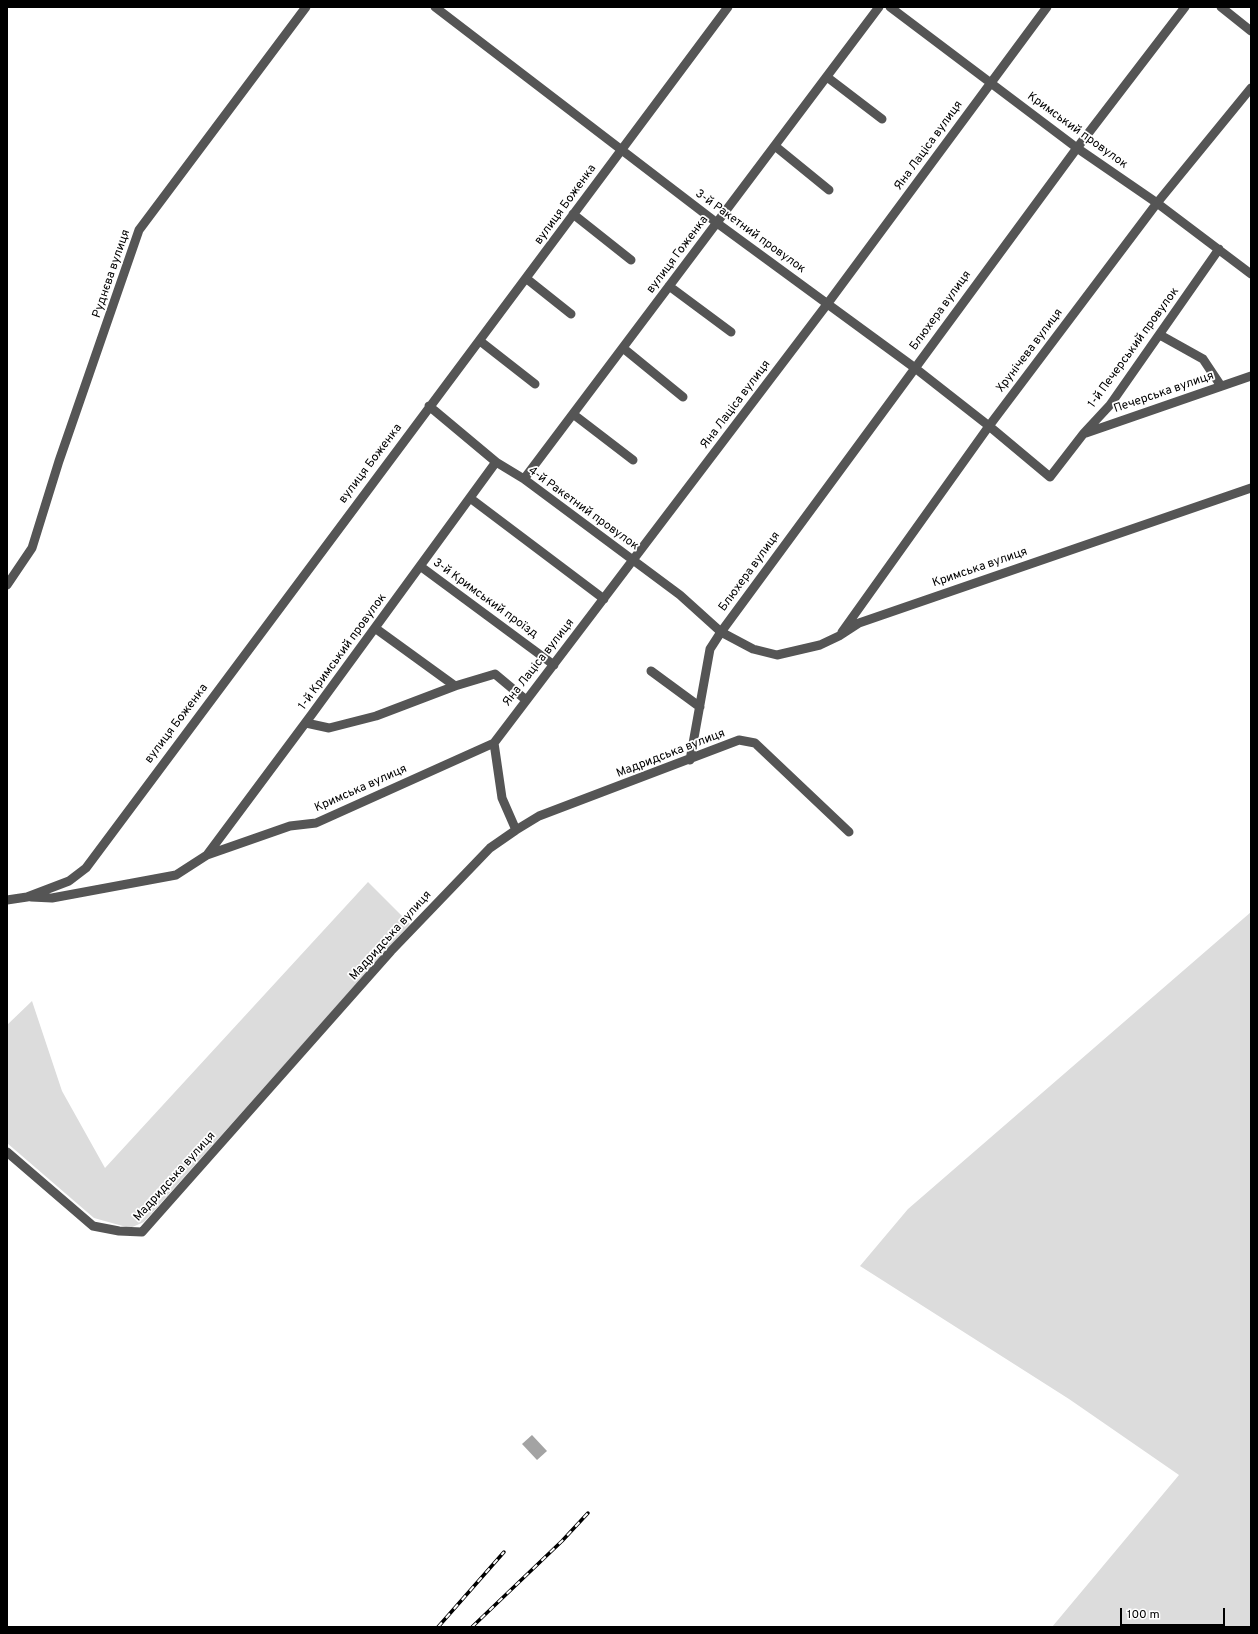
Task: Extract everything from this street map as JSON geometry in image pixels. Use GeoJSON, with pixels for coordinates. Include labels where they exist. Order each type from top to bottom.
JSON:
{"type":"FeatureCollection","features":[{"type":"Feature","properties":{"kind":"street","name":"Руднєва вулиця"},"geometry":{"type":"LineString","coordinates":[[7,585],[32,548],[59,461],[139,230],[306,7]]}},
{"type":"Feature","properties":{"kind":"street","name":"3-й Ракетний провулок"},"geometry":{"type":"LineString","coordinates":[[435,7],[717,223],[915,368],[989,426],[1050,477]]}},
{"type":"Feature","properties":{"kind":"street","name":"вулиця Боженка"},"geometry":{"type":"LineString","coordinates":[[7,900],[27,897],[69,881],[86,868],[429,406],[527,279],[573,214],[728,7]]}},
{"type":"Feature","properties":{"kind":"street","name":"вулиця Гоженка"},"geometry":{"type":"LineString","coordinates":[[524,479],[879,7]]}},
{"type":"Feature","properties":{"kind":"street","name":"Кримський провулок"},"geometry":{"type":"LineString","coordinates":[[890,7],[1077,148],[1157,203],[1251,274]]}},
{"type":"Feature","properties":{"kind":"street","name":"Яна Лаціса вулиця"},"geometry":{"type":"LineString","coordinates":[[494,743],[828,303],[1047,7]]}},
{"type":"Feature","properties":{"kind":"street","name":"Блюхера вулиця"},"geometry":{"type":"LineString","coordinates":[[690,760],[710,649],[721,632],[1077,148],[1185,7]]}},
{"type":"Feature","properties":{"kind":"street"},"geometry":{"type":"LineString","coordinates":[[1221,7],[1251,31]]}},
{"type":"Feature","properties":{"kind":"street"},"geometry":{"type":"LineString","coordinates":[[827,77],[882,119]]}},
{"type":"Feature","properties":{"kind":"street","name":"Хрунічева вулиця"},"geometry":{"type":"LineString","coordinates":[[839,636],[989,426],[1157,203],[1251,88]]}},
{"type":"Feature","properties":{"kind":"street"},"geometry":{"type":"LineString","coordinates":[[775,146],[829,190]]}},
{"type":"Feature","properties":{"kind":"street"},"geometry":{"type":"LineString","coordinates":[[573,214],[631,260]]}},
{"type":"Feature","properties":{"kind":"street","name":"1-й Печерський провулок"},"geometry":{"type":"LineString","coordinates":[[1050,477],[1084,433],[1110,405],[1219,249]]}},
{"type":"Feature","properties":{"kind":"street"},"geometry":{"type":"LineString","coordinates":[[527,279],[571,314]]}},
{"type":"Feature","properties":{"kind":"street"},"geometry":{"type":"LineString","coordinates":[[670,286],[730,332]]}},
{"type":"Feature","properties":{"kind":"street"},"geometry":{"type":"LineString","coordinates":[[1160,335],[1203,359],[1221,386]]}},
{"type":"Feature","properties":{"kind":"street"},"geometry":{"type":"LineString","coordinates":[[480,341],[535,384]]}},
{"type":"Feature","properties":{"kind":"street"},"geometry":{"type":"LineString","coordinates":[[623,348],[682,397]]}},
{"type":"Feature","properties":{"kind":"street","name":"Печерська вулиця"},"geometry":{"type":"LineString","coordinates":[[1084,433],[1251,376]]}},
{"type":"Feature","properties":{"kind":"street","name":"4-й Ракетний провулок"},"geometry":{"type":"LineString","coordinates":[[429,406],[496,462],[524,479],[680,596],[721,632]]}},
{"type":"Feature","properties":{"kind":"street"},"geometry":{"type":"LineString","coordinates":[[573,414],[633,460]]}},
{"type":"Feature","properties":{"kind":"street","name":"1-й Кримський провулок"},"geometry":{"type":"LineString","coordinates":[[206,855],[306,723],[496,462]]}},
{"type":"Feature","properties":{"kind":"street","name":"Кримська вулиця"},"geometry":{"type":"LineString","coordinates":[[721,632],[753,649],[777,655],[820,644],[839,636],[859,623],[1251,488]]}},
{"type":"Feature","properties":{"kind":"street"},"geometry":{"type":"LineString","coordinates":[[470,498],[604,598]]}},
{"type":"Feature","properties":{"kind":"street","name":"3-й Кримський проїзд"},"geometry":{"type":"LineString","coordinates":[[420,566],[554,665]]}},
{"type":"Feature","properties":{"kind":"street"},"geometry":{"type":"LineString","coordinates":[[376,628],[455,686]]}},
{"type":"Feature","properties":{"kind":"street"},"geometry":{"type":"LineString","coordinates":[[652,671],[700,707]]}},
{"type":"Feature","properties":{"kind":"street"},"geometry":{"type":"LineString","coordinates":[[306,723],[329,728],[376,716],[455,686],[495,674],[526,700]]}},
{"type":"Feature","properties":{"kind":"street","name":"Мадридська вулиця"},"geometry":{"type":"LineString","coordinates":[[7,1152],[93,1226],[119,1231],[142,1232],[390,952],[490,848],[539,816],[690,760],[739,740],[755,743],[849,832]]}},
{"type":"Feature","properties":{"kind":"street"},"geometry":{"type":"LineString","coordinates":[[494,743],[502,798],[516,830]]}},
{"type":"Feature","properties":{"kind":"street","name":"Кримська вулиця"},"geometry":{"type":"LineString","coordinates":[[27,897],[52,898],[176,876],[206,855],[290,826],[316,823],[494,743]]}},
{"type":"Feature","properties":{"kind":"shaded area"},"geometry":{"type":"Polygon","coordinates":[[[368,882],[410,924],[144,1222],[130,1228],[94,1218],[7,1143],[7,1025],[32,1001],[62,1091],[105,1168],[368,882]]]}},
{"type":"Feature","properties":{"kind":"shaded area"},"geometry":{"type":"Polygon","coordinates":[[[1251,912],[1251,1627],[1052,1627],[1179,1475],[1069,1399],[860,1266],[908,1209],[1251,912]]]}},
{"type":"Feature","properties":{"kind":"shaded area"},"geometry":{"type":"Polygon","coordinates":[[[532,1435],[547,1451],[537,1460],[522,1444],[532,1435]]]}},
{"type":"Feature","properties":{"kind":"railway"},"geometry":{"type":"LineString","coordinates":[[472,1627],[562,1541],[588,1513]]}},
{"type":"Feature","properties":{"kind":"railway"},"geometry":{"type":"LineString","coordinates":[[438,1627],[504,1552]]}}]}
